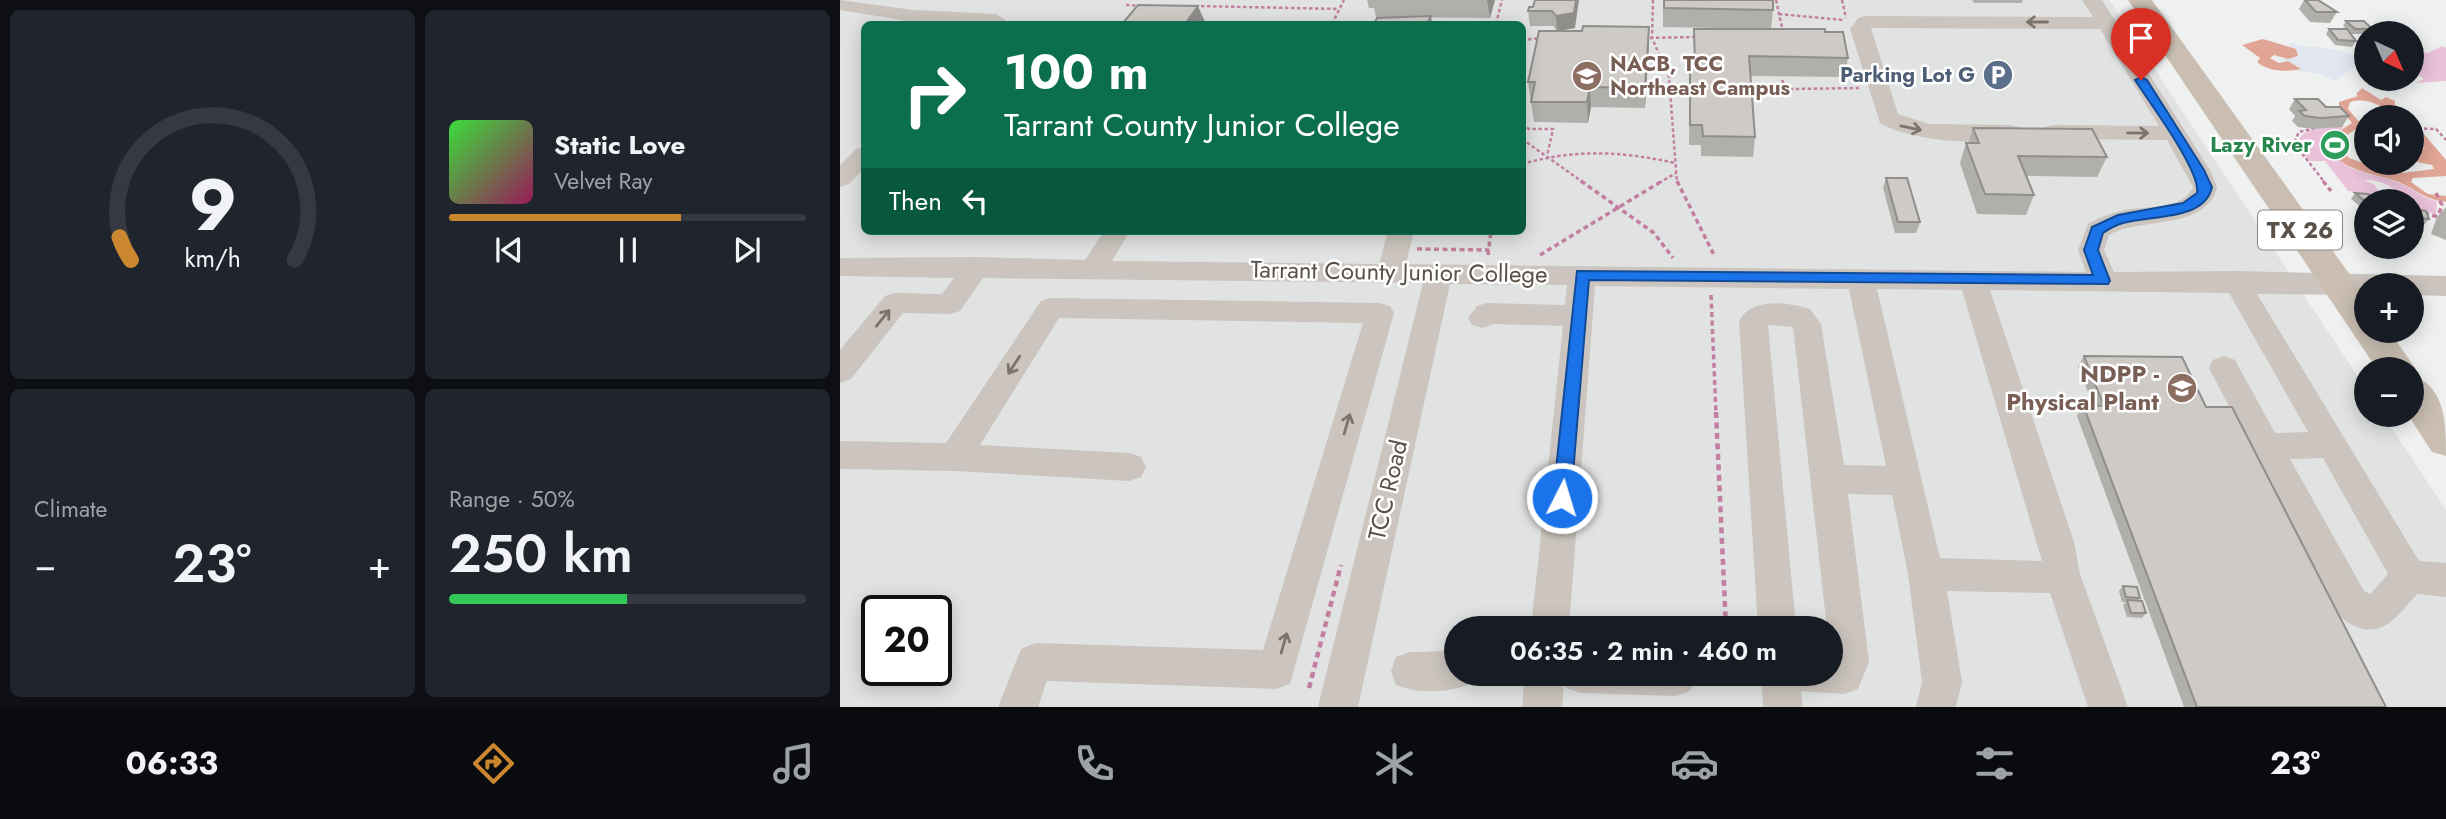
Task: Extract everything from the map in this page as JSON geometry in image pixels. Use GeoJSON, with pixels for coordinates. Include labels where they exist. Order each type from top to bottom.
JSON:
{"type":"FeatureCollection","features":[{"type":"Feature","properties":{"kind":"main road","name":"TX 26"},"geometry":{"type":"LineString","coordinates":[[2140,0],[2354,307]]}},
{"type":"Feature","properties":{"kind":"main road"},"geometry":{"type":"LineString","coordinates":[[2424,408],[2446,440]]}},
{"type":"Feature","properties":{"kind":"street"},"geometry":{"type":"LineString","coordinates":[[907,0],[999,17]]}},
{"type":"Feature","properties":{"kind":"street"},"geometry":{"type":"LineString","coordinates":[[2091,0],[2203,179],[2203,195],[2187,207],[2118,219],[2096,230],[2091,250],[2103,281]]}},
{"type":"Feature","properties":{"kind":"street"},"geometry":{"type":"LineString","coordinates":[[840,4],[914,16],[999,17]]}},
{"type":"Feature","properties":{"kind":"street"},"geometry":{"type":"LineString","coordinates":[[2106,23],[1865,22],[1860,29],[1888,118],[1896,125],[1917,131],[2175,133]]}},
{"type":"Feature","properties":{"kind":"street"},"geometry":{"type":"LineString","coordinates":[[840,179],[861,157]]}},
{"type":"Feature","properties":{"kind":"street"},"geometry":{"type":"LineString","coordinates":[[1094,268],[1114,235]]}},
{"type":"Feature","properties":{"kind":"street","name":"Tarrant County Junior College"},"geometry":{"type":"LineString","coordinates":[[840,267],[1271,270],[1395,251],[1439,273],[2337,282],[2446,286]]}},
{"type":"Feature","properties":{"kind":"street"},"geometry":{"type":"LineString","coordinates":[[840,370],[895,303],[950,304],[977,267]]}},
{"type":"Feature","properties":{"kind":"street"},"geometry":{"type":"LineString","coordinates":[[1254,309],[1271,270]]}},
{"type":"Feature","properties":{"kind":"street","name":"TCC Road"},"geometry":{"type":"LineString","coordinates":[[1338,707],[1439,273]]}},
{"type":"Feature","properties":{"kind":"street"},"geometry":{"type":"LineString","coordinates":[[1551,616],[1582,275]]}},
{"type":"Feature","properties":{"kind":"street"},"geometry":{"type":"LineString","coordinates":[[1861,278],[1926,574],[1942,682],[1936,707]]}},
{"type":"Feature","properties":{"kind":"street"},"geometry":{"type":"LineString","coordinates":[[1973,280],[2056,542],[2062,574],[2108,707]]}},
{"type":"Feature","properties":{"kind":"street"},"geometry":{"type":"LineString","coordinates":[[2236,281],[2409,577]]}},
{"type":"Feature","properties":{"kind":"street"},"geometry":{"type":"LineString","coordinates":[[955,457],[1051,308],[1380,313],[1276,670],[1035,662],[1018,707]]}},
{"type":"Feature","properties":{"kind":"street"},"geometry":{"type":"LineString","coordinates":[[1482,318],[1487,313],[1578,316]]}},
{"type":"Feature","properties":{"kind":"street"},"geometry":{"type":"LineString","coordinates":[[1776,616],[1753,321],[1762,314],[1800,316],[1807,324],[1829,479],[1850,662],[1843,675]]}},
{"type":"Feature","properties":{"kind":"street"},"geometry":{"type":"LineString","coordinates":[[2224,368],[2351,603],[2362,612],[2378,612],[2409,577]]}},
{"type":"Feature","properties":{"kind":"street"},"geometry":{"type":"LineString","coordinates":[[2267,446],[2332,445]]}},
{"type":"Feature","properties":{"kind":"street"},"geometry":{"type":"LineString","coordinates":[[840,455],[955,457],[1129,467]]}},
{"type":"Feature","properties":{"kind":"street"},"geometry":{"type":"LineString","coordinates":[[1829,479],[1906,481]]}},
{"type":"Feature","properties":{"kind":"street"},"geometry":{"type":"LineString","coordinates":[[1926,574],[2037,578],[2062,574]]}},
{"type":"Feature","properties":{"kind":"street"},"geometry":{"type":"LineString","coordinates":[[2409,577],[2446,580]]}},
{"type":"Feature","properties":{"kind":"street"},"geometry":{"type":"LineString","coordinates":[[1410,671],[1444,670]]}},
{"type":"Feature","properties":{"kind":"street"},"geometry":{"type":"LineString","coordinates":[[1542,707],[1544,686]]}},
{"type":"Feature","properties":{"kind":"street"},"geometry":{"type":"LineString","coordinates":[[1781,686],[1783,707]]}},
{"type":"Feature","properties":{"kind":"path"},"geometry":{"type":"LineString","coordinates":[[1140,6],[1144,0]]}},
{"type":"Feature","properties":{"kind":"path"},"geometry":{"type":"LineString","coordinates":[[1241,6],[1245,0]]}},
{"type":"Feature","properties":{"kind":"path"},"geometry":{"type":"LineString","coordinates":[[1333,21],[1344,0]]}},
{"type":"Feature","properties":{"kind":"path"},"geometry":{"type":"LineString","coordinates":[[1497,21],[1502,0]]}},
{"type":"Feature","properties":{"kind":"path"},"geometry":{"type":"LineString","coordinates":[[1654,0],[1652,38],[1666,64],[1669,77],[1676,180],[1718,265]]}},
{"type":"Feature","properties":{"kind":"path"},"geometry":{"type":"LineString","coordinates":[[1772,36],[1786,36],[1776,0]]}},
{"type":"Feature","properties":{"kind":"path"},"geometry":{"type":"LineString","coordinates":[[1126,5],[1153,6]]}},
{"type":"Feature","properties":{"kind":"path"},"geometry":{"type":"LineString","coordinates":[[1191,6],[1339,9]]}},
{"type":"Feature","properties":{"kind":"path"},"geometry":{"type":"LineString","coordinates":[[1779,14],[1847,21]]}},
{"type":"Feature","properties":{"kind":"path"},"geometry":{"type":"LineString","coordinates":[[1526,40],[1549,37]]}},
{"type":"Feature","properties":{"kind":"path"},"geometry":{"type":"LineString","coordinates":[[1639,38],[1703,37]]}},
{"type":"Feature","properties":{"kind":"path"},"geometry":{"type":"LineString","coordinates":[[1782,80],[1784,86],[1792,89],[1864,88]]}},
{"type":"Feature","properties":{"kind":"path"},"geometry":{"type":"LineString","coordinates":[[2324,126],[2304,129],[2294,143],[2331,191]]}},
{"type":"Feature","properties":{"kind":"path"},"geometry":{"type":"LineString","coordinates":[[1526,127],[1552,129],[1547,156]]}},
{"type":"Feature","properties":{"kind":"path"},"geometry":{"type":"LineString","coordinates":[[2424,128],[2436,129],[2446,140]]}},
{"type":"Feature","properties":{"kind":"path"},"geometry":{"type":"LineString","coordinates":[[1526,142],[1654,233],[1676,263]]}},
{"type":"Feature","properties":{"kind":"path"},"geometry":{"type":"LineString","coordinates":[[1526,163],[1547,156],[1610,149],[1676,163]]}},
{"type":"Feature","properties":{"kind":"path"},"geometry":{"type":"LineString","coordinates":[[1540,255],[1676,173]]}},
{"type":"Feature","properties":{"kind":"path"},"geometry":{"type":"LineString","coordinates":[[2436,193],[2443,208],[2438,216]]}},
{"type":"Feature","properties":{"kind":"path"},"geometry":{"type":"LineString","coordinates":[[2424,213],[2446,219]]}},
{"type":"Feature","properties":{"kind":"path"},"geometry":{"type":"LineString","coordinates":[[1488,261],[1491,235]]}},
{"type":"Feature","properties":{"kind":"path"},"geometry":{"type":"LineString","coordinates":[[1395,251],[1489,250]]}},
{"type":"Feature","properties":{"kind":"path"},"geometry":{"type":"LineString","coordinates":[[1710,288],[1725,616]]}},
{"type":"Feature","properties":{"kind":"shaded area"},"geometry":{"type":"Polygon","coordinates":[[[840,0],[2109,0],[2354,371],[2354,427],[2391,427],[2446,510],[2446,707],[840,707],[840,0]]]}},
{"type":"Feature","properties":{"kind":"shaded area"},"geometry":{"type":"Polygon","coordinates":[[[2263,39],[2296,49],[2298,56],[2288,59],[2274,55],[2270,58],[2279,63],[2288,61],[2301,69],[2284,71],[2267,68],[2257,62],[2260,58],[2242,45],[2263,39]]]}},
{"type":"Feature","properties":{"kind":"shaded area"},"geometry":{"type":"Polygon","coordinates":[[[2442,46],[2446,48],[2446,81],[2424,82],[2424,52],[2442,46]]]}},
{"type":"Feature","properties":{"kind":"shaded area","name":"Lazy River"},"geometry":{"type":"Polygon","coordinates":[[[2367,91],[2381,100],[2386,97],[2395,101],[2395,105],[2377,105],[2368,101],[2350,102],[2348,109],[2354,116],[2354,130],[2344,137],[2339,145],[2349,158],[2354,160],[2354,169],[2342,162],[2331,146],[2333,135],[2352,123],[2339,108],[2339,102],[2358,96],[2356,94],[2367,91]]]}},
{"type":"Feature","properties":{"kind":"shaded area"},"geometry":{"type":"Polygon","coordinates":[[[2344,126],[2331,140],[2333,151],[2339,159],[2354,169],[2354,175],[2373,175],[2411,189],[2394,189],[2377,181],[2364,180],[2375,185],[2377,189],[2348,191],[2325,161],[2310,161],[2299,149],[2300,137],[2308,130],[2344,126]]]}},
{"type":"Feature","properties":{"kind":"shaded area","name":"Lazy River"},"geometry":{"type":"Polygon","coordinates":[[[2424,134],[2446,160],[2446,176],[2413,178],[2411,182],[2421,189],[2412,189],[2375,175],[2424,175],[2424,170],[2434,169],[2432,165],[2424,163],[2424,134]]]}},
{"type":"Feature","properties":{"kind":"shaded area","name":"Lazy River"},"geometry":{"type":"Polygon","coordinates":[[[2424,191],[2446,196],[2446,202],[2439,201],[2426,196],[2424,191]]]}},
{"type":"Feature","properties":{"kind":"shaded area"},"geometry":{"type":"Polygon","coordinates":[[[2424,196],[2437,201],[2436,214],[2424,211],[2424,196]]]}},
{"type":"Feature","properties":{"kind":"sand"},"geometry":{"type":"Polygon","coordinates":[[[2291,43],[2319,47],[2352,55],[2354,66],[2336,81],[2319,74],[2298,71],[2298,66],[2279,58],[2288,59],[2300,53],[2289,46],[2291,43]]]}},
{"type":"Feature","properties":{"kind":"building"},"geometry":{"type":"Polygon","coordinates":[[[1535,0],[1576,0],[1574,13],[1556,16],[1552,11],[1528,11],[1535,0]]]}},
{"type":"Feature","properties":{"kind":"building"},"geometry":{"type":"Polygon","coordinates":[[[1664,0],[1773,0],[1773,10],[1664,8],[1664,0]]]}},
{"type":"Feature","properties":{"kind":"building"},"geometry":{"type":"Polygon","coordinates":[[[2305,0],[2318,0],[2337,12],[2316,12],[2305,0]]]}},
{"type":"Feature","properties":{"kind":"building"},"geometry":{"type":"Polygon","coordinates":[[[1138,5],[1198,6],[1187,21],[1125,21],[1138,5]]]}},
{"type":"Feature","properties":{"kind":"building"},"geometry":{"type":"Polygon","coordinates":[[[1431,16],[1428,21],[1376,21],[1377,18],[1431,16]]]}},
{"type":"Feature","properties":{"kind":"building"},"geometry":{"type":"Polygon","coordinates":[[[1583,26],[1649,27],[1645,88],[1590,87],[1587,102],[1531,102],[1535,82],[1528,82],[1539,31],[1582,31],[1583,26]]]}},
{"type":"Feature","properties":{"kind":"building"},"geometry":{"type":"Polygon","coordinates":[[[1694,29],[1825,29],[1825,32],[1843,32],[1848,58],[1749,56],[1755,137],[1703,136],[1702,125],[1690,125],[1690,64],[1695,64],[1694,29]]]}},
{"type":"Feature","properties":{"kind":"building"},"geometry":{"type":"Polygon","coordinates":[[[2329,29],[2347,29],[2354,38],[2354,41],[2338,40],[2329,29]]]}},
{"type":"Feature","properties":{"kind":"building"},"geometry":{"type":"Polygon","coordinates":[[[2295,99],[2318,99],[2326,107],[2340,107],[2349,116],[2305,116],[2299,111],[2306,110],[2295,99]]]}},
{"type":"Feature","properties":{"kind":"building"},"geometry":{"type":"Polygon","coordinates":[[[1973,128],[2092,129],[2107,157],[2018,156],[2034,195],[1985,194],[1966,143],[1979,143],[1973,128]]]}},
{"type":"Feature","properties":{"kind":"building"},"geometry":{"type":"Polygon","coordinates":[[[1886,178],[1907,178],[1920,222],[1898,222],[1886,178]]]}},
{"type":"Feature","properties":{"kind":"building"},"geometry":{"type":"Polygon","coordinates":[[[2084,356],[2182,357],[2206,407],[2232,407],[2386,707],[2197,707],[2083,405],[2104,406],[2084,356]]]}},
{"type":"Feature","properties":{"kind":"building"},"geometry":{"type":"Polygon","coordinates":[[[2123,586],[2137,587],[2140,598],[2126,597],[2123,586]]]}},
{"type":"Feature","properties":{"kind":"building"},"geometry":{"type":"Polygon","coordinates":[[[2127,600],[2142,601],[2146,613],[2131,613],[2127,600]]]}},
{"type":"Feature","properties":{"kind":"place","name":"Parking Lot G"},"geometry":{"type":"Point","coordinates":[1998,75]}},
{"type":"Feature","properties":{"kind":"place","name":"NACB, TCC Northeast Campus"},"geometry":{"type":"Point","coordinates":[1587,76]}},
{"type":"Feature","properties":{"kind":"place","name":"Lazy River"},"geometry":{"type":"Point","coordinates":[2335,145]}},
{"type":"Feature","properties":{"kind":"place","name":"NDPP - Physical Plant"},"geometry":{"type":"Point","coordinates":[2182,388]}},
{"type":"Feature","properties":{"kind":"route"},"geometry":{"type":"LineString","coordinates":[[1562,498],[1582,275],[2103,281],[2091,250],[2096,230],[2105,223],[2118,219],[2187,207],[2197,202],[2205,187],[2198,170],[2141,80]]}}]}
